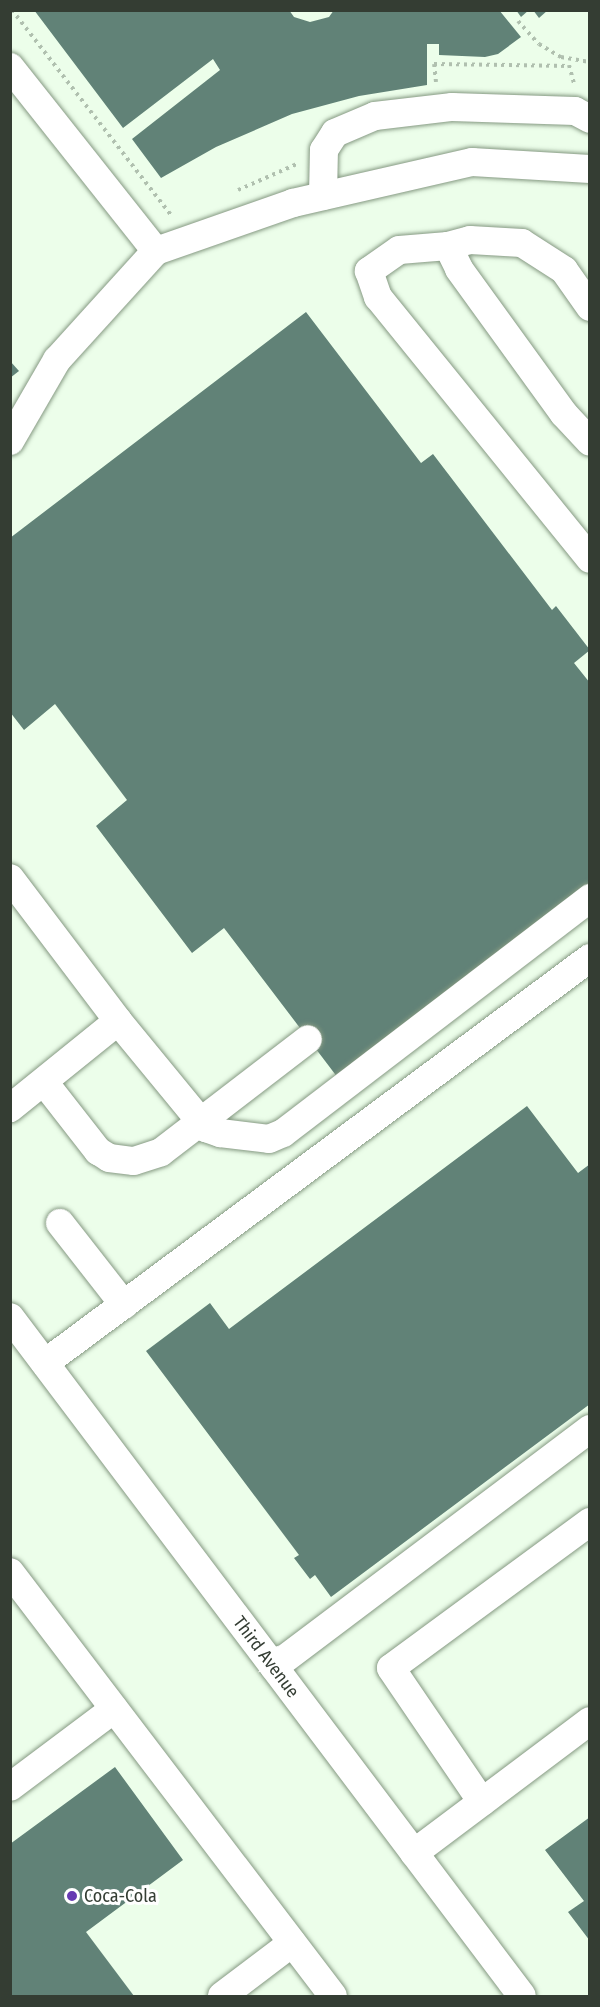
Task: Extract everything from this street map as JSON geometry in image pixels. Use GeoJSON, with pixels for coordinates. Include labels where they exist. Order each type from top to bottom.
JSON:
{"type":"FeatureCollection","features":[{"type":"Feature","properties":{"kind":"street"},"geometry":{"type":"LineString","coordinates":[[10,68],[156,251]]}},
{"type":"Feature","properties":{"kind":"street"},"geometry":{"type":"LineString","coordinates":[[323,196],[324,150],[335,133],[375,116],[452,107],[575,111],[590,120]]}},
{"type":"Feature","properties":{"kind":"street"},"geometry":{"type":"LineString","coordinates":[[10,441],[57,360],[156,251],[323,196],[472,162],[590,170]]}},
{"type":"Feature","properties":{"kind":"street"},"geometry":{"type":"LineString","coordinates":[[590,307],[564,270],[522,243],[470,240],[448,246],[399,250],[369,270],[378,297],[590,560]]}},
{"type":"Feature","properties":{"kind":"street"},"geometry":{"type":"LineString","coordinates":[[448,246],[459,269],[564,414],[590,442]]}},
{"type":"Feature","properties":{"kind":"street"},"geometry":{"type":"LineString","coordinates":[[10,878],[118,1021],[200,1123],[212,1131],[253,1139],[283,1133],[590,898]]}},
{"type":"Feature","properties":{"kind":"street"},"geometry":{"type":"LineString","coordinates":[[45,1363],[587,964]]}},
{"type":"Feature","properties":{"kind":"street"},"geometry":{"type":"LineString","coordinates":[[10,1108],[118,1021]]}},
{"type":"Feature","properties":{"kind":"street"},"geometry":{"type":"LineString","coordinates":[[44,1082],[90,1142],[109,1158],[121,1161],[148,1158],[200,1123],[308,1039]]}},
{"type":"Feature","properties":{"kind":"street"},"geometry":{"type":"LineString","coordinates":[[60,1223],[124,1305]]}},
{"type":"Feature","properties":{"kind":"street","name":"Third Avenue"},"geometry":{"type":"LineString","coordinates":[[10,1317],[522,1996]]}},
{"type":"Feature","properties":{"kind":"street"},"geometry":{"type":"LineString","coordinates":[[274,1667],[590,1429]]}},
{"type":"Feature","properties":{"kind":"street"},"geometry":{"type":"LineString","coordinates":[[482,1802],[391,1668],[590,1522]]}},
{"type":"Feature","properties":{"kind":"street"},"geometry":{"type":"LineString","coordinates":[[10,1572],[333,1996]]}},
{"type":"Feature","properties":{"kind":"street"},"geometry":{"type":"LineString","coordinates":[[10,1787],[114,1709]]}},
{"type":"Feature","properties":{"kind":"street"},"geometry":{"type":"LineString","coordinates":[[414,1853],[590,1721]]}},
{"type":"Feature","properties":{"kind":"street"},"geometry":{"type":"LineString","coordinates":[[222,1996],[292,1942]]}},
{"type":"Feature","properties":{"kind":"path"},"geometry":{"type":"LineString","coordinates":[[12,10],[190,239]]}},
{"type":"Feature","properties":{"kind":"path"},"geometry":{"type":"LineString","coordinates":[[518,21],[539,44],[561,57],[590,62]]}},
{"type":"Feature","properties":{"kind":"building"},"geometry":{"type":"Polygon","coordinates":[[[34,10],[289,10],[294,17],[310,22],[329,17],[334,10],[499,10],[521,37],[498,54],[485,57],[439,55],[439,44],[427,44],[427,85],[359,96],[292,114],[216,147],[161,178],[132,139],[220,70],[213,59],[123,128],[34,10]]]}},
{"type":"Feature","properties":{"kind":"building"},"geometry":{"type":"Polygon","coordinates":[[[516,10],[529,10],[521,17],[516,10]]]}},
{"type":"Feature","properties":{"kind":"building"},"geometry":{"type":"Polygon","coordinates":[[[533,10],[548,10],[539,18],[533,10]]]}},
{"type":"Feature","properties":{"kind":"building"},"geometry":{"type":"Polygon","coordinates":[[[306,312],[421,463],[433,454],[552,610],[556,606],[590,650],[574,663],[590,683],[590,886],[338,1078],[224,928],[192,953],[96,826],[127,800],[55,704],[24,730],[10,712],[10,538],[306,312]]]}},
{"type":"Feature","properties":{"kind":"building"},"geometry":{"type":"Polygon","coordinates":[[[10,361],[19,371],[10,378],[10,361]]]}},
{"type":"Feature","properties":{"kind":"building"},"geometry":{"type":"Polygon","coordinates":[[[527,1106],[578,1173],[590,1164],[590,1404],[331,1597],[315,1575],[310,1579],[294,1558],[299,1555],[146,1351],[210,1303],[229,1329],[527,1106]]]}},
{"type":"Feature","properties":{"kind":"building","name":"Coca-Cola"},"geometry":{"type":"Polygon","coordinates":[[[115,1767],[183,1860],[86,1932],[134,1996],[10,1996],[10,1844],[115,1767]]]}},
{"type":"Feature","properties":{"kind":"building"},"geometry":{"type":"Polygon","coordinates":[[[590,1817],[590,1941],[568,1912],[584,1901],[545,1850],[590,1817]]]}},
{"type":"Feature","properties":{"kind":"place","name":"Coca-Cola"},"geometry":{"type":"Point","coordinates":[72,1896]}}]}
